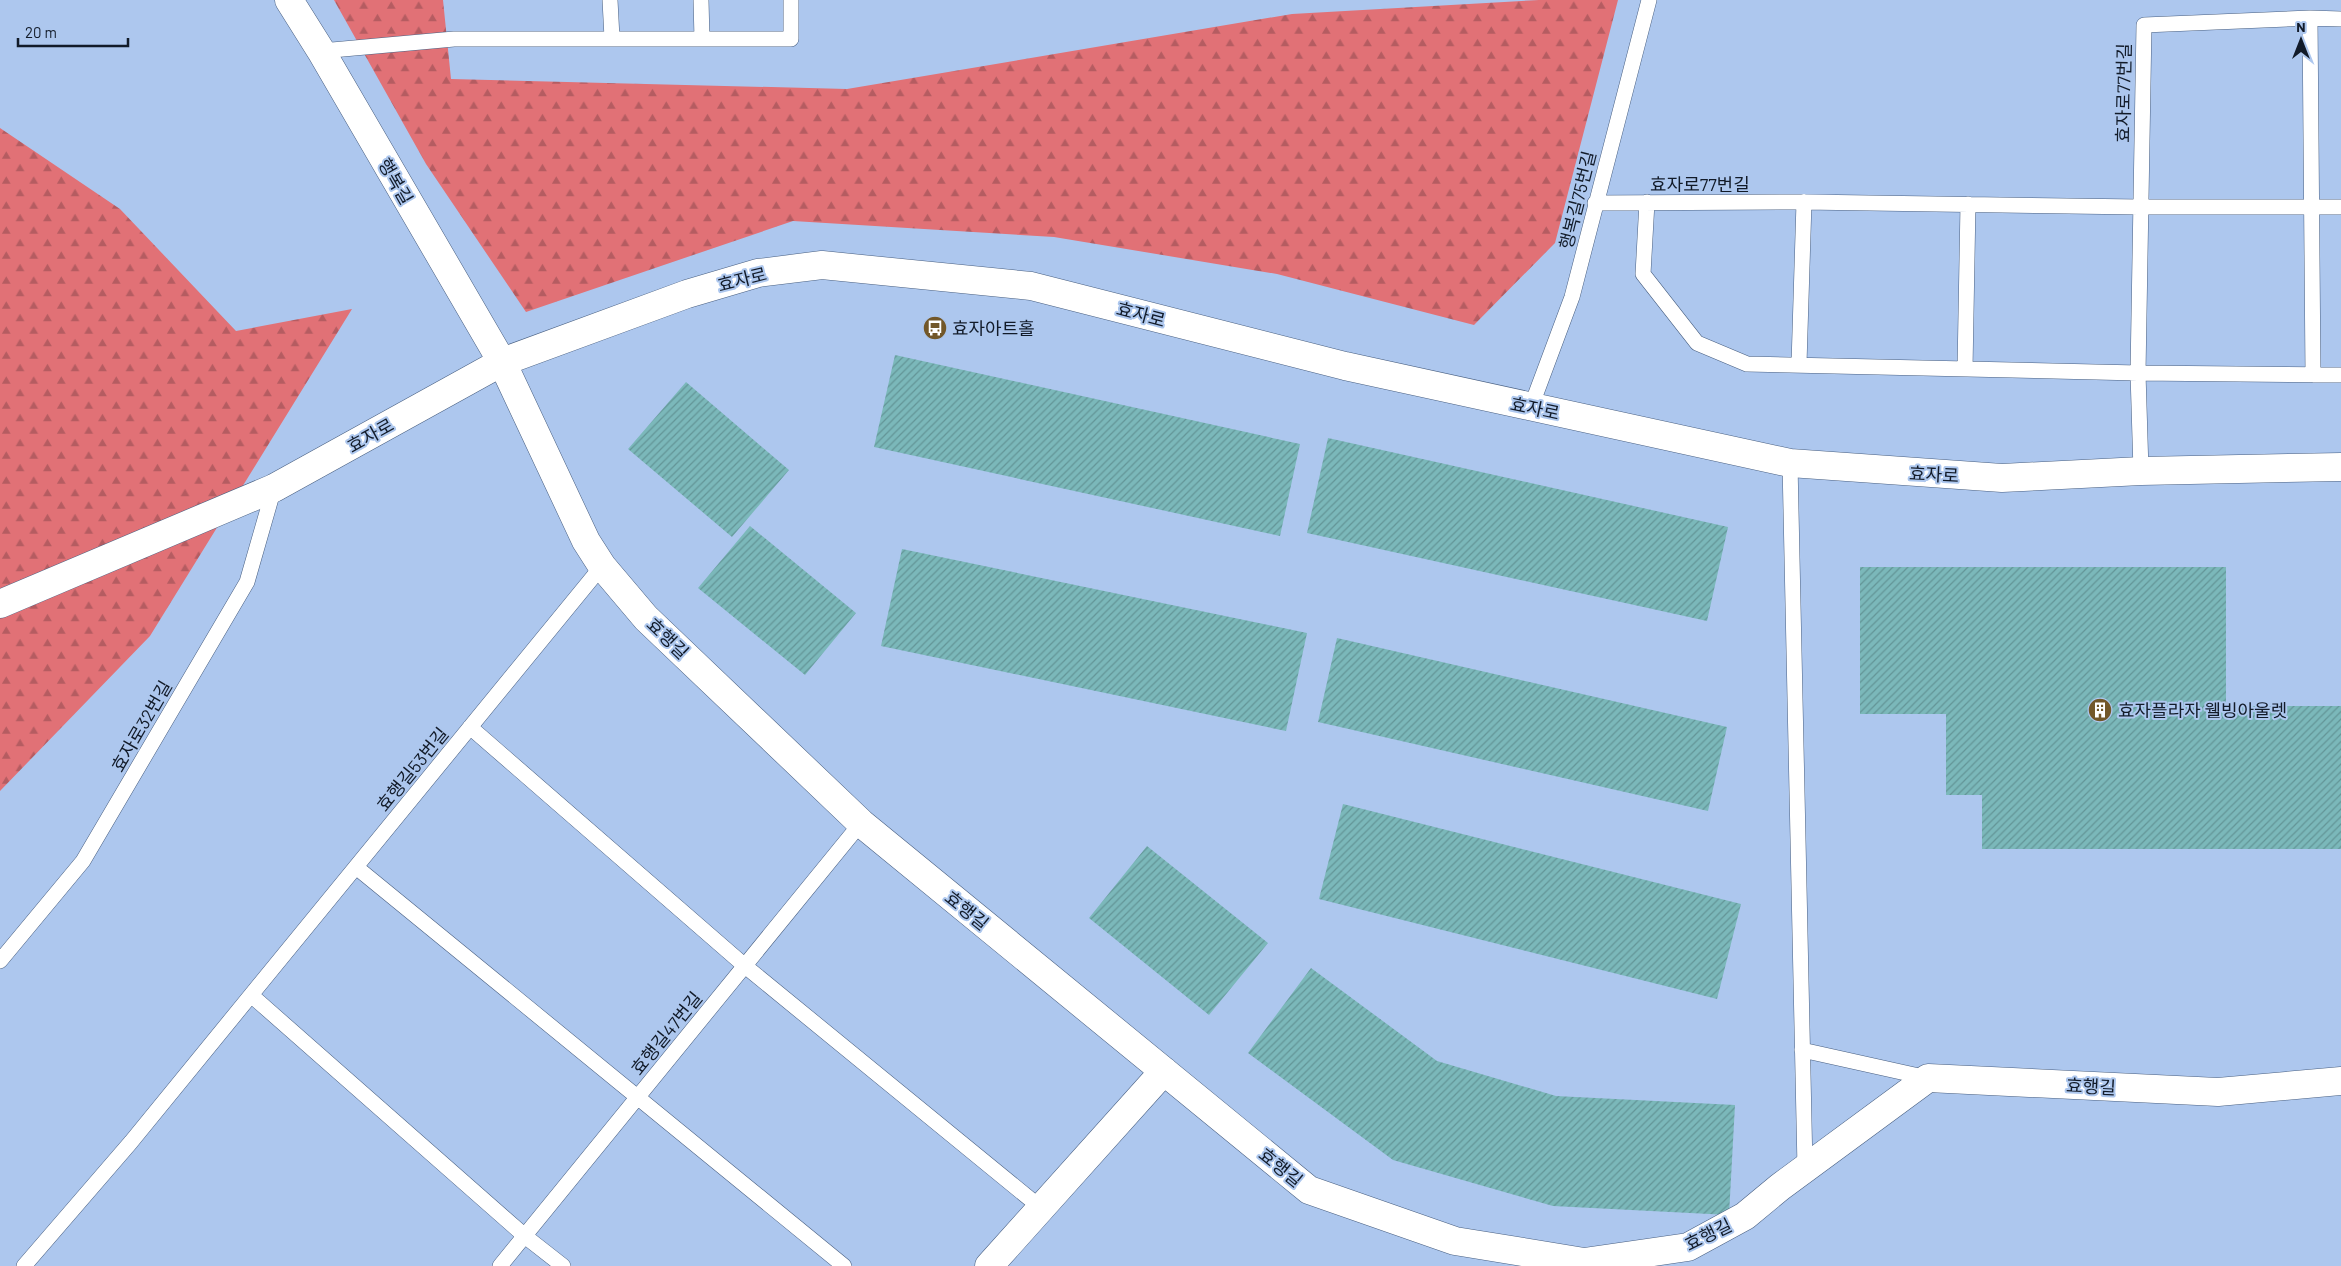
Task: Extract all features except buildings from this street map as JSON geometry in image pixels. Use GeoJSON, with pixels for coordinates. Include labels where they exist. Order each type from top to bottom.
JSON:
{"type":"FeatureCollection","features":[{"type":"Feature","properties":{"kind":"street","name":"행복길"},"geometry":{"type":"LineString","coordinates":[[289,0],[502,362]]}},
{"type":"Feature","properties":{"kind":"street","name":"효자로"},"geometry":{"type":"LineString","coordinates":[[0,604],[274,488],[502,362],[687,294],[758,273],[822,265],[1031,286],[1344,366],[1790,464],[2002,478],[2341,467]]}},
{"type":"Feature","properties":{"kind":"street","name":"효행길"},"geometry":{"type":"LineString","coordinates":[[502,362],[586,540],[602,566],[646,618],[861,823],[1309,1190],[1455,1241],[1584,1262],[1688,1247],[1745,1216],[1805,1168],[1928,1078],[2218,1092],[2341,1081]]}},
{"type":"Feature","properties":{"kind":"street"},"geometry":{"type":"LineString","coordinates":[[989,1266],[1164,1071]]}},
{"type":"Feature","properties":{"kind":"lane"},"geometry":{"type":"LineString","coordinates":[[610,0],[612,38]]}},
{"type":"Feature","properties":{"kind":"lane"},"geometry":{"type":"LineString","coordinates":[[701,0],[702,39]]}},
{"type":"Feature","properties":{"kind":"lane"},"geometry":{"type":"LineString","coordinates":[[321,52],[454,39],[791,39],[791,0]]}},
{"type":"Feature","properties":{"kind":"lane","name":"행복길75번길"},"geometry":{"type":"LineString","coordinates":[[1531,407],[1572,297],[1649,0]]}},
{"type":"Feature","properties":{"kind":"lane"},"geometry":{"type":"LineString","coordinates":[[2310,18],[2312,375]]}},
{"type":"Feature","properties":{"kind":"lane","name":"효자로77번길"},"geometry":{"type":"LineString","coordinates":[[2141,472],[2138,373],[2139,207],[2144,25],[2310,18],[2341,19]]}},
{"type":"Feature","properties":{"kind":"lane"},"geometry":{"type":"LineString","coordinates":[[1647,202],[1642,274],[1697,343],[1747,364],[2138,373],[2341,375]]}},
{"type":"Feature","properties":{"kind":"lane"},"geometry":{"type":"LineString","coordinates":[[1800,364],[1804,202]]}},
{"type":"Feature","properties":{"kind":"lane","name":"효자로77번길"},"geometry":{"type":"LineString","coordinates":[[1595,203],[1804,202],[2139,207],[2341,207]]}},
{"type":"Feature","properties":{"kind":"lane"},"geometry":{"type":"LineString","coordinates":[[1965,369],[1968,204]]}},
{"type":"Feature","properties":{"kind":"lane"},"geometry":{"type":"LineString","coordinates":[[1790,464],[1805,1168]]}},
{"type":"Feature","properties":{"kind":"lane","name":"효자로32번길"},"geometry":{"type":"LineString","coordinates":[[0,960],[83,862],[247,582],[274,488]]}},
{"type":"Feature","properties":{"kind":"lane","name":"효행길53번길"},"geometry":{"type":"LineString","coordinates":[[24,1266],[131,1142],[602,566]]}},
{"type":"Feature","properties":{"kind":"lane"},"geometry":{"type":"LineString","coordinates":[[470,727],[745,966],[1041,1208]]}},
{"type":"Feature","properties":{"kind":"lane","name":"효행길47번길"},"geometry":{"type":"LineString","coordinates":[[500,1266],[526,1237],[637,1097],[861,823]]}},
{"type":"Feature","properties":{"kind":"lane"},"geometry":{"type":"LineString","coordinates":[[356,867],[844,1266]]}},
{"type":"Feature","properties":{"kind":"lane"},"geometry":{"type":"LineString","coordinates":[[251,995],[526,1237],[563,1266]]}},
{"type":"Feature","properties":{"kind":"lane"},"geometry":{"type":"LineString","coordinates":[[1802,1050],[1928,1078]]}},
{"type":"Feature","properties":{"kind":"green space"},"geometry":{"type":"Polygon","coordinates":[[[334,0],[443,0],[451,79],[847,89],[1292,14],[1539,0],[1618,0],[1555,243],[1474,325],[1277,274],[1054,237],[793,221],[526,312],[426,164],[334,0]]]}},
{"type":"Feature","properties":{"kind":"green space"},"geometry":{"type":"Polygon","coordinates":[[[0,128],[120,209],[236,331],[352,309],[150,636],[0,791],[0,128]]]}},
{"type":"Feature","properties":{"kind":"place","name":"효자아트홀"},"geometry":{"type":"Point","coordinates":[935,328]}},
{"type":"Feature","properties":{"kind":"place","name":"효자플라자 웰빙아울렛"},"geometry":{"type":"Point","coordinates":[2100,710]}}]}
